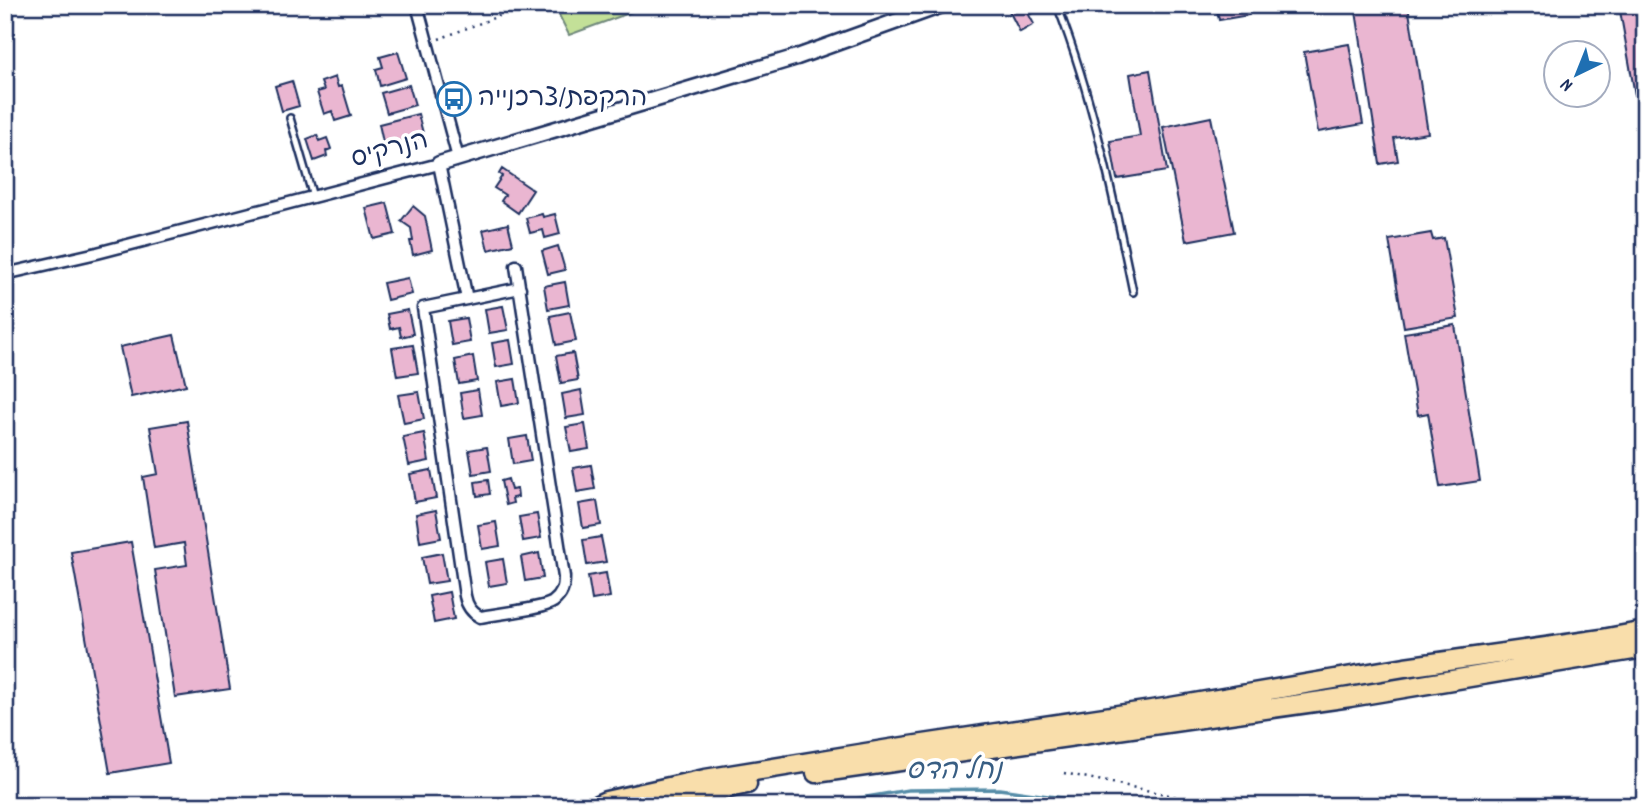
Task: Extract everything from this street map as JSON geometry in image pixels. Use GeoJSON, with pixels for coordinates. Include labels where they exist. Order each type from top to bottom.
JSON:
{"type":"FeatureCollection","features":[{"type":"Feature","properties":{"kind":"highway"},"geometry":{"type":"LineString","coordinates":[[595,806],[606,801],[705,779],[1645,631]]}},
{"type":"Feature","properties":{"kind":"highway"},"geometry":{"type":"LineString","coordinates":[[648,806],[762,781],[1350,697],[1645,648]]}},
{"type":"Feature","properties":{"kind":"street"},"geometry":{"type":"LineString","coordinates":[[417,5],[458,158]]}},
{"type":"Feature","properties":{"kind":"street","name":"הנרקיס"},"geometry":{"type":"LineString","coordinates":[[5,274],[97,253],[439,164],[797,57],[942,5]]}},
{"type":"Feature","properties":{"kind":"street"},"geometry":{"type":"LineString","coordinates":[[439,164],[467,299]]}},
{"type":"Feature","properties":{"kind":"street"},"geometry":{"type":"LineString","coordinates":[[516,266],[520,288],[564,577],[564,587],[561,594],[548,605],[480,617],[467,605],[465,596],[422,308],[520,288]]}},
{"type":"Feature","properties":{"kind":"lane"},"geometry":{"type":"LineString","coordinates":[[1056,5],[1093,113],[1133,292]]}},
{"type":"Feature","properties":{"kind":"lane"},"geometry":{"type":"LineString","coordinates":[[290,118],[313,197]]}},
{"type":"Feature","properties":{"kind":"path"},"geometry":{"type":"LineString","coordinates":[[427,43],[527,5]]}},
{"type":"Feature","properties":{"kind":"path"},"geometry":{"type":"LineString","coordinates":[[1064,773],[1210,806]]}},
{"type":"Feature","properties":{"kind":"green space"},"geometry":{"type":"Polygon","coordinates":[[[554,5],[651,5],[569,35],[554,5]]]}},
{"type":"Feature","properties":{"kind":"building"},"geometry":{"type":"Polygon","coordinates":[[[1006,5],[1036,5],[1038,10],[1029,15],[1034,24],[1020,32],[1006,5]]]}},
{"type":"Feature","properties":{"kind":"building"},"geometry":{"type":"Polygon","coordinates":[[[1216,5],[1248,5],[1249,15],[1219,20],[1216,5]]]}},
{"type":"Feature","properties":{"kind":"building"},"geometry":{"type":"Polygon","coordinates":[[[1355,5],[1408,5],[1428,133],[1394,138],[1398,161],[1380,164],[1355,5]]]}},
{"type":"Feature","properties":{"kind":"building"},"geometry":{"type":"Polygon","coordinates":[[[1619,5],[1645,5],[1645,93],[1635,95],[1619,5]]]}},
{"type":"Feature","properties":{"kind":"building"},"geometry":{"type":"Polygon","coordinates":[[[1349,44],[1363,124],[1318,132],[1304,52],[1349,44]]]}},
{"type":"Feature","properties":{"kind":"building"},"geometry":{"type":"Polygon","coordinates":[[[398,52],[406,78],[380,86],[376,69],[383,67],[380,57],[398,52]]]}},
{"type":"Feature","properties":{"kind":"building"},"geometry":{"type":"Polygon","coordinates":[[[1150,70],[1167,171],[1117,179],[1110,141],[1140,136],[1130,74],[1150,70]]]}},
{"type":"Feature","properties":{"kind":"building"},"geometry":{"type":"Polygon","coordinates":[[[335,77],[338,87],[342,86],[351,116],[335,121],[332,111],[324,114],[317,92],[324,90],[321,82],[335,77]]]}},
{"type":"Feature","properties":{"kind":"building"},"geometry":{"type":"Polygon","coordinates":[[[292,81],[299,106],[282,111],[275,86],[292,81]]]}},
{"type":"Feature","properties":{"kind":"building"},"geometry":{"type":"Polygon","coordinates":[[[409,85],[415,105],[387,113],[381,93],[409,85]]]}},
{"type":"Feature","properties":{"kind":"building"},"geometry":{"type":"Polygon","coordinates":[[[418,114],[424,137],[384,147],[379,124],[418,114]]]}},
{"type":"Feature","properties":{"kind":"building"},"geometry":{"type":"Polygon","coordinates":[[[1211,117],[1234,232],[1186,241],[1163,127],[1211,117]]]}},
{"type":"Feature","properties":{"kind":"building"},"geometry":{"type":"Polygon","coordinates":[[[317,135],[319,141],[327,138],[331,149],[326,151],[327,156],[314,161],[307,139],[317,135]]]}},
{"type":"Feature","properties":{"kind":"building"},"geometry":{"type":"Polygon","coordinates":[[[502,169],[533,190],[518,213],[501,201],[505,195],[494,188],[502,176],[499,174],[502,169]]]}},
{"type":"Feature","properties":{"kind":"building"},"geometry":{"type":"Polygon","coordinates":[[[387,203],[395,234],[374,239],[366,208],[387,203]]]}},
{"type":"Feature","properties":{"kind":"building"},"geometry":{"type":"Polygon","coordinates":[[[413,206],[425,216],[432,250],[413,255],[411,228],[401,221],[413,206]]]}},
{"type":"Feature","properties":{"kind":"building"},"geometry":{"type":"Polygon","coordinates":[[[542,214],[543,217],[555,214],[560,234],[545,238],[543,230],[530,233],[526,218],[542,214]]]}},
{"type":"Feature","properties":{"kind":"building"},"geometry":{"type":"Polygon","coordinates":[[[508,224],[513,244],[488,250],[483,230],[508,224]]]}},
{"type":"Feature","properties":{"kind":"building"},"geometry":{"type":"Polygon","coordinates":[[[1431,233],[1433,240],[1444,238],[1458,318],[1404,327],[1389,240],[1431,233]]]}},
{"type":"Feature","properties":{"kind":"building"},"geometry":{"type":"Polygon","coordinates":[[[558,246],[565,270],[548,274],[542,251],[558,246]]]}},
{"type":"Feature","properties":{"kind":"building"},"geometry":{"type":"Polygon","coordinates":[[[408,278],[412,294],[387,300],[383,283],[408,278]]]}},
{"type":"Feature","properties":{"kind":"building"},"geometry":{"type":"Polygon","coordinates":[[[565,282],[569,305],[548,309],[544,286],[565,282]]]}},
{"type":"Feature","properties":{"kind":"building"},"geometry":{"type":"Polygon","coordinates":[[[503,306],[508,330],[489,333],[485,309],[503,306]]]}},
{"type":"Feature","properties":{"kind":"building"},"geometry":{"type":"Polygon","coordinates":[[[408,310],[413,334],[401,337],[399,327],[390,329],[387,314],[408,310]]]}},
{"type":"Feature","properties":{"kind":"building"},"geometry":{"type":"Polygon","coordinates":[[[570,312],[576,341],[556,345],[550,316],[570,312]]]}},
{"type":"Feature","properties":{"kind":"building"},"geometry":{"type":"Polygon","coordinates":[[[466,318],[470,342],[452,345],[448,321],[466,318]]]}},
{"type":"Feature","properties":{"kind":"building"},"geometry":{"type":"Polygon","coordinates":[[[1455,325],[1480,481],[1440,487],[1428,413],[1418,415],[1404,333],[1455,325]]]}},
{"type":"Feature","properties":{"kind":"building"},"geometry":{"type":"Polygon","coordinates":[[[174,335],[186,385],[131,397],[120,347],[174,335]]]}},
{"type":"Feature","properties":{"kind":"building"},"geometry":{"type":"Polygon","coordinates":[[[510,340],[514,364],[496,367],[492,343],[510,340]]]}},
{"type":"Feature","properties":{"kind":"building"},"geometry":{"type":"Polygon","coordinates":[[[413,345],[418,373],[397,376],[392,348],[413,345]]]}},
{"type":"Feature","properties":{"kind":"building"},"geometry":{"type":"Polygon","coordinates":[[[573,353],[578,380],[561,383],[556,356],[573,353]]]}},
{"type":"Feature","properties":{"kind":"building"},"geometry":{"type":"Polygon","coordinates":[[[473,356],[477,381],[459,384],[455,360],[473,356]]]}},
{"type":"Feature","properties":{"kind":"building"},"geometry":{"type":"Polygon","coordinates":[[[515,379],[519,403],[501,406],[497,382],[515,379]]]}},
{"type":"Feature","properties":{"kind":"building"},"geometry":{"type":"Polygon","coordinates":[[[478,390],[482,415],[464,418],[460,393],[478,390]]]}},
{"type":"Feature","properties":{"kind":"building"},"geometry":{"type":"Polygon","coordinates":[[[581,390],[585,415],[566,418],[562,394],[581,390]]]}},
{"type":"Feature","properties":{"kind":"building"},"geometry":{"type":"Polygon","coordinates":[[[419,392],[424,419],[404,423],[398,395],[419,392]]]}},
{"type":"Feature","properties":{"kind":"building"},"geometry":{"type":"Polygon","coordinates":[[[187,421],[230,689],[175,697],[155,570],[187,565],[184,543],[154,548],[143,477],[158,474],[150,427],[187,421]]]}},
{"type":"Feature","properties":{"kind":"building"},"geometry":{"type":"Polygon","coordinates":[[[585,424],[589,449],[571,452],[566,427],[585,424]]]}},
{"type":"Feature","properties":{"kind":"building"},"geometry":{"type":"Polygon","coordinates":[[[424,433],[429,461],[409,465],[403,437],[424,433]]]}},
{"type":"Feature","properties":{"kind":"building"},"geometry":{"type":"Polygon","coordinates":[[[527,436],[531,461],[513,464],[509,439],[527,436]]]}},
{"type":"Feature","properties":{"kind":"building"},"geometry":{"type":"Polygon","coordinates":[[[487,447],[491,471],[473,474],[469,450],[487,447]]]}},
{"type":"Feature","properties":{"kind":"building"},"geometry":{"type":"Polygon","coordinates":[[[591,465],[595,489],[577,492],[573,468],[591,465]]]}},
{"type":"Feature","properties":{"kind":"building"},"geometry":{"type":"Polygon","coordinates":[[[431,470],[436,498],[415,502],[410,474],[431,470]]]}},
{"type":"Feature","properties":{"kind":"building"},"geometry":{"type":"Polygon","coordinates":[[[508,479],[511,490],[517,489],[518,497],[512,498],[513,503],[506,505],[501,481],[508,479]]]}},
{"type":"Feature","properties":{"kind":"building"},"geometry":{"type":"Polygon","coordinates":[[[488,480],[490,494],[477,496],[475,482],[488,480]]]}},
{"type":"Feature","properties":{"kind":"building"},"geometry":{"type":"Polygon","coordinates":[[[597,501],[601,525],[583,528],[579,504],[597,501]]]}},
{"type":"Feature","properties":{"kind":"building"},"geometry":{"type":"Polygon","coordinates":[[[436,510],[441,538],[420,542],[416,514],[436,510]]]}},
{"type":"Feature","properties":{"kind":"building"},"geometry":{"type":"Polygon","coordinates":[[[537,514],[541,538],[523,541],[519,517],[537,514]]]}},
{"type":"Feature","properties":{"kind":"building"},"geometry":{"type":"Polygon","coordinates":[[[496,522],[500,546],[482,549],[478,525],[496,522]]]}},
{"type":"Feature","properties":{"kind":"building"},"geometry":{"type":"Polygon","coordinates":[[[601,537],[606,562],[587,565],[583,540],[601,537]]]}},
{"type":"Feature","properties":{"kind":"building"},"geometry":{"type":"Polygon","coordinates":[[[131,542],[169,763],[110,773],[71,552],[131,542]]]}},
{"type":"Feature","properties":{"kind":"building"},"geometry":{"type":"Polygon","coordinates":[[[442,553],[447,581],[427,584],[422,557],[442,553]]]}},
{"type":"Feature","properties":{"kind":"building"},"geometry":{"type":"Polygon","coordinates":[[[539,553],[543,578],[525,581],[521,557],[539,553]]]}},
{"type":"Feature","properties":{"kind":"building"},"geometry":{"type":"Polygon","coordinates":[[[503,559],[507,583],[489,586],[485,562],[503,559]]]}},
{"type":"Feature","properties":{"kind":"building"},"geometry":{"type":"Polygon","coordinates":[[[606,573],[610,597],[592,600],[588,576],[606,573]]]}},
{"type":"Feature","properties":{"kind":"building"},"geometry":{"type":"Polygon","coordinates":[[[449,592],[454,619],[434,623],[429,596],[449,592]]]}},
{"type":"Feature","properties":{"kind":"waterway","name":"נחל הדס"},"geometry":{"type":"LineString","coordinates":[[814,806],[908,790],[999,789],[1062,798],[1094,806]]}},
{"type":"Feature","properties":{"kind":"place","name":"הרקפת/צרכנייה"},"geometry":{"type":"Point","coordinates":[454,99]}}]}
